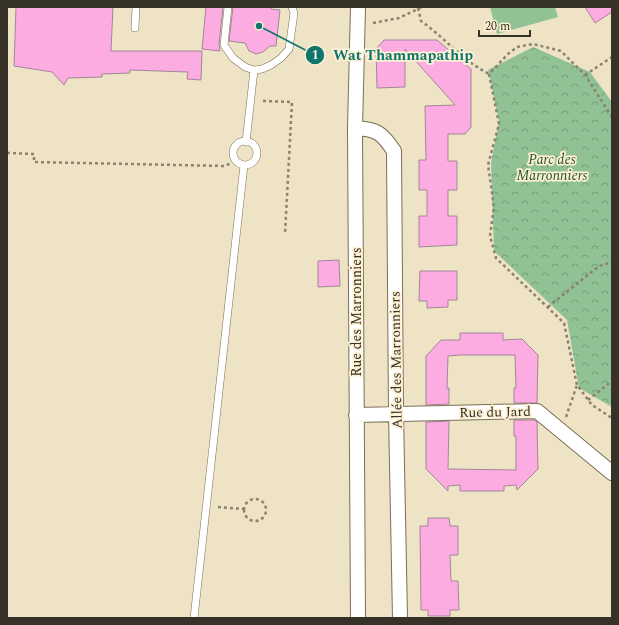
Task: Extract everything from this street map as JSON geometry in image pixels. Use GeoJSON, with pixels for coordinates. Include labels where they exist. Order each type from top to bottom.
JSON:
{"type":"FeatureCollection","features":[{"type":"Feature","properties":{"kind":"street","name":"Rue des Marronniers"},"geometry":{"type":"LineString","coordinates":[[358,7],[355,128],[358,618]]}},
{"type":"Feature","properties":{"kind":"street","name":"Allée des Marronniers"},"geometry":{"type":"LineString","coordinates":[[355,128],[368,128],[384,136],[394,151],[396,414],[400,618]]}},
{"type":"Feature","properties":{"kind":"street","name":"Rue du Jard"},"geometry":{"type":"LineString","coordinates":[[356,414],[537,411],[612,473]]}},
{"type":"Feature","properties":{"kind":"lane"},"geometry":{"type":"LineString","coordinates":[[135,28],[136,7]]}},
{"type":"Feature","properties":{"kind":"lane"},"geometry":{"type":"LineString","coordinates":[[228,7],[224,45],[233,58],[254,70],[262,69],[271,65],[281,58],[289,49],[294,13],[292,7]]}},
{"type":"Feature","properties":{"kind":"lane"},"geometry":{"type":"LineString","coordinates":[[246,142],[254,70]]}},
{"type":"Feature","properties":{"kind":"lane"},"geometry":{"type":"LineString","coordinates":[[249,142],[255,147],[257,154],[256,158],[251,163],[244,165],[237,161],[234,158],[234,150],[238,144],[249,142]]}},
{"type":"Feature","properties":{"kind":"lane"},"geometry":{"type":"LineString","coordinates":[[194,618],[205,506],[244,165]]}},
{"type":"Feature","properties":{"kind":"path"},"geometry":{"type":"LineString","coordinates":[[357,26],[399,18],[420,8],[421,21],[467,61],[489,74],[499,124],[488,164],[494,207],[490,236],[496,258],[564,323],[577,385],[592,405],[612,418]]}},
{"type":"Feature","properties":{"kind":"path"},"geometry":{"type":"LineString","coordinates":[[489,74],[508,54],[517,48],[532,44],[561,51],[585,75],[612,117]]}},
{"type":"Feature","properties":{"kind":"path"},"geometry":{"type":"LineString","coordinates":[[585,75],[612,57]]}},
{"type":"Feature","properties":{"kind":"path"},"geometry":{"type":"LineString","coordinates":[[250,100],[292,102],[285,234]]}},
{"type":"Feature","properties":{"kind":"path"},"geometry":{"type":"LineString","coordinates":[[7,153],[34,154],[34,162],[224,166],[237,161]]}},
{"type":"Feature","properties":{"kind":"path"},"geometry":{"type":"LineString","coordinates":[[548,307],[599,266],[612,262]]}},
{"type":"Feature","properties":{"kind":"path"},"geometry":{"type":"LineString","coordinates":[[588,400],[612,381]]}},
{"type":"Feature","properties":{"kind":"path"},"geometry":{"type":"LineString","coordinates":[[561,432],[577,385]]}},
{"type":"Feature","properties":{"kind":"path"},"geometry":{"type":"LineString","coordinates":[[256,499],[263,502],[266,512],[262,518],[256,521],[248,519],[244,513],[244,509],[249,500],[256,499]]}},
{"type":"Feature","properties":{"kind":"path"},"geometry":{"type":"LineString","coordinates":[[205,506],[244,509]]}},
{"type":"Feature","properties":{"kind":"green space"},"geometry":{"type":"Polygon","coordinates":[[[490,7],[555,7],[558,17],[497,34],[490,7]]]}},
{"type":"Feature","properties":{"kind":"green space","name":"Parc des Marronniers"},"geometry":{"type":"Polygon","coordinates":[[[533,47],[590,72],[612,102],[612,407],[579,388],[567,320],[494,251],[491,163],[499,121],[488,70],[533,47]]]}},
{"type":"Feature","properties":{"kind":"building"},"geometry":{"type":"Polygon","coordinates":[[[16,7],[113,7],[111,51],[202,51],[201,80],[187,79],[188,72],[130,70],[130,73],[102,74],[102,77],[68,78],[64,85],[52,72],[14,66],[16,7]]]}},
{"type":"Feature","properties":{"kind":"building"},"geometry":{"type":"Polygon","coordinates":[[[206,7],[223,7],[219,44],[220,51],[202,49],[206,7]]]}},
{"type":"Feature","properties":{"kind":"building"},"geometry":{"type":"Polygon","coordinates":[[[233,7],[271,7],[271,9],[280,10],[276,46],[270,46],[263,52],[256,54],[249,51],[245,43],[229,41],[233,7]]]}},
{"type":"Feature","properties":{"kind":"building"},"geometry":{"type":"Polygon","coordinates":[[[585,7],[612,7],[612,12],[595,23],[585,7]]]}},
{"type":"Feature","properties":{"kind":"building"},"geometry":{"type":"Polygon","coordinates":[[[384,40],[437,40],[471,69],[471,127],[465,134],[448,134],[448,161],[457,161],[457,190],[448,190],[448,216],[457,216],[457,245],[419,247],[419,216],[427,216],[427,190],[419,190],[419,160],[426,160],[425,106],[455,105],[405,49],[405,87],[377,88],[376,49],[384,40]]]}},
{"type":"Feature","properties":{"kind":"building"},"geometry":{"type":"Polygon","coordinates":[[[339,260],[340,286],[318,287],[318,261],[339,260]]]}},
{"type":"Feature","properties":{"kind":"building"},"geometry":{"type":"Polygon","coordinates":[[[420,271],[457,271],[457,300],[448,300],[448,307],[427,308],[427,301],[419,301],[420,271]]]}},
{"type":"Feature","properties":{"kind":"building"},"geometry":{"type":"Polygon","coordinates":[[[460,333],[503,333],[503,340],[522,339],[538,355],[537,403],[514,403],[514,388],[516,388],[515,355],[460,355],[448,356],[447,388],[449,388],[449,404],[426,405],[426,356],[441,340],[460,340],[460,333]]]}},
{"type":"Feature","properties":{"kind":"building"},"geometry":{"type":"Polygon","coordinates":[[[514,420],[534,420],[537,422],[538,469],[517,490],[516,485],[504,486],[504,491],[460,491],[460,485],[448,486],[448,491],[426,469],[426,422],[449,421],[448,469],[516,470],[516,436],[514,436],[514,420]]]}},
{"type":"Feature","properties":{"kind":"building"},"geometry":{"type":"Polygon","coordinates":[[[428,518],[449,518],[450,526],[458,526],[458,555],[450,555],[451,581],[458,581],[459,610],[450,610],[450,616],[428,616],[428,610],[421,610],[420,526],[428,526],[428,518]]]}},
{"type":"Feature","properties":{"kind":"place","name":"Wat Thammapathip"},"geometry":{"type":"Point","coordinates":[259,26]}}]}
